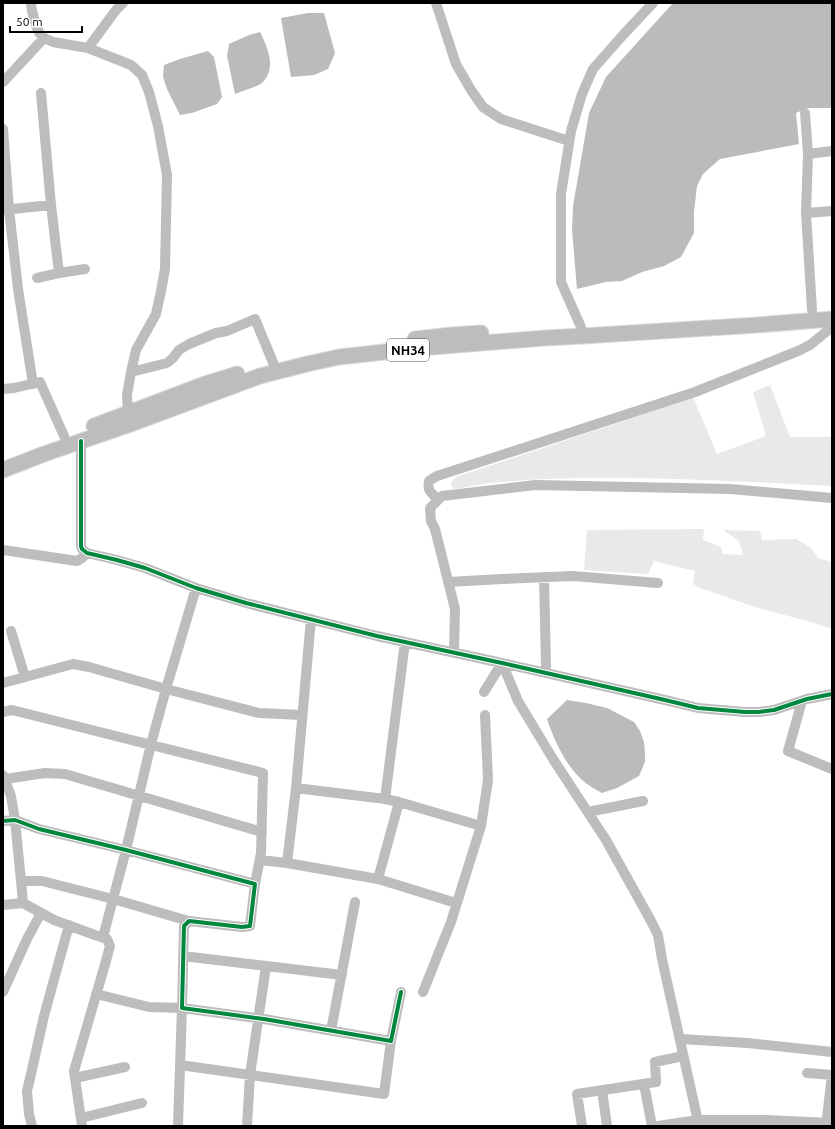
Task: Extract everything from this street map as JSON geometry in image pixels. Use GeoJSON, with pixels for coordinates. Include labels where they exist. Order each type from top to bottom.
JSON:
{"type":"FeatureCollection","features":[{"type":"Feature","properties":{"kind":"highway","name":"NH34"},"geometry":{"type":"LineString","coordinates":[[3,460],[205,384],[275,367],[338,358],[475,343],[544,338],[582,331],[663,322],[832,309]]}},
{"type":"Feature","properties":{"kind":"highway","name":"NH34"},"geometry":{"type":"LineString","coordinates":[[582,331],[757,325],[831,327]]}},
{"type":"Feature","properties":{"kind":"highway","name":"NH34"},"geometry":{"type":"LineString","coordinates":[[3,470],[260,376],[275,367]]}},
{"type":"Feature","properties":{"kind":"street"},"geometry":{"type":"LineString","coordinates":[[31,3],[37,28],[44,38],[54,42],[88,48],[130,65],[142,75],[153,106],[167,175],[165,269],[162,291],[156,314],[136,350],[127,395],[128,414]]}},
{"type":"Feature","properties":{"kind":"street"},"geometry":{"type":"LineString","coordinates":[[88,48],[116,10],[123,3]]}},
{"type":"Feature","properties":{"kind":"street"},"geometry":{"type":"LineString","coordinates":[[436,3],[456,64],[483,107],[501,119],[569,141]]}},
{"type":"Feature","properties":{"kind":"street"},"geometry":{"type":"LineString","coordinates":[[582,331],[561,282],[561,194],[571,131],[582,94],[593,69],[622,35],[653,3]]}},
{"type":"Feature","properties":{"kind":"street"},"geometry":{"type":"LineString","coordinates":[[3,82],[44,38]]}},
{"type":"Feature","properties":{"kind":"street"},"geometry":{"type":"LineString","coordinates":[[41,93],[59,273]]}},
{"type":"Feature","properties":{"kind":"street"},"geometry":{"type":"LineString","coordinates":[[805,113],[808,154],[806,213],[812,310]]}},
{"type":"Feature","properties":{"kind":"street"},"geometry":{"type":"LineString","coordinates":[[3,129],[6,209],[33,384]]}},
{"type":"Feature","properties":{"kind":"street"},"geometry":{"type":"LineString","coordinates":[[808,154],[832,151]]}},
{"type":"Feature","properties":{"kind":"street"},"geometry":{"type":"LineString","coordinates":[[6,209],[51,205]]}},
{"type":"Feature","properties":{"kind":"street"},"geometry":{"type":"LineString","coordinates":[[806,213],[832,211]]}},
{"type":"Feature","properties":{"kind":"street"},"geometry":{"type":"LineString","coordinates":[[37,278],[85,269]]}},
{"type":"Feature","properties":{"kind":"street"},"geometry":{"type":"LineString","coordinates":[[131,372],[167,363],[179,350],[189,344],[255,319],[275,367]]}},
{"type":"Feature","properties":{"kind":"street"},"geometry":{"type":"LineString","coordinates":[[438,499],[431,494],[428,487],[429,481],[437,476],[694,392],[798,351],[810,345],[831,327]]}},
{"type":"Feature","properties":{"kind":"street"},"geometry":{"type":"LineString","coordinates":[[3,389],[40,382],[64,436]]}},
{"type":"Feature","properties":{"kind":"street"},"geometry":{"type":"LineString","coordinates":[[81,441],[81,546],[87,553],[145,568],[196,588],[246,603],[405,642],[698,708],[759,712],[774,710],[802,701],[832,694]]}},
{"type":"Feature","properties":{"kind":"street"},"geometry":{"type":"LineString","coordinates":[[454,652],[455,608],[435,529],[431,521],[430,508],[442,496],[535,485],[730,489],[832,498]]}},
{"type":"Feature","properties":{"kind":"street"},"geometry":{"type":"LineString","coordinates":[[3,550],[76,561],[87,553]]}},
{"type":"Feature","properties":{"kind":"street"},"geometry":{"type":"LineString","coordinates":[[448,582],[573,576],[658,583]]}},
{"type":"Feature","properties":{"kind":"street"},"geometry":{"type":"LineString","coordinates":[[544,577],[545,673]]}},
{"type":"Feature","properties":{"kind":"street"},"geometry":{"type":"LineString","coordinates":[[103,937],[126,850],[151,744],[196,588]]}},
{"type":"Feature","properties":{"kind":"street"},"geometry":{"type":"LineString","coordinates":[[287,863],[296,788],[311,619]]}},
{"type":"Feature","properties":{"kind":"street"},"geometry":{"type":"LineString","coordinates":[[11,632],[25,677]]}},
{"type":"Feature","properties":{"kind":"street"},"geometry":{"type":"LineString","coordinates":[[385,799],[405,642]]}},
{"type":"Feature","properties":{"kind":"street"},"geometry":{"type":"LineString","coordinates":[[484,692],[502,663]]}},
{"type":"Feature","properties":{"kind":"street"},"geometry":{"type":"LineString","coordinates":[[502,663],[518,701],[553,759],[606,840],[658,935],[683,1056],[699,1123]]}},
{"type":"Feature","properties":{"kind":"street"},"geometry":{"type":"LineString","coordinates":[[3,683],[72,664],[89,667],[259,713],[302,715]]}},
{"type":"Feature","properties":{"kind":"street"},"geometry":{"type":"LineString","coordinates":[[802,701],[788,751],[832,769]]}},
{"type":"Feature","properties":{"kind":"street"},"geometry":{"type":"LineString","coordinates":[[3,712],[12,710],[263,773],[261,853],[254,884],[250,926],[242,927],[189,921],[113,899],[42,881],[21,882]]}},
{"type":"Feature","properties":{"kind":"street"},"geometry":{"type":"LineString","coordinates":[[423,992],[451,922],[481,826],[488,780],[485,715]]}},
{"type":"Feature","properties":{"kind":"street"},"geometry":{"type":"LineString","coordinates":[[23,903],[15,820],[11,796],[4,777],[45,773],[65,774],[262,832]]}},
{"type":"Feature","properties":{"kind":"street"},"geometry":{"type":"LineString","coordinates":[[296,788],[385,799],[481,826]]}},
{"type":"Feature","properties":{"kind":"street"},"geometry":{"type":"LineString","coordinates":[[588,812],[643,801]]}},
{"type":"Feature","properties":{"kind":"street"},"geometry":{"type":"LineString","coordinates":[[378,879],[399,802]]}},
{"type":"Feature","properties":{"kind":"street"},"geometry":{"type":"LineString","coordinates":[[3,821],[15,820],[39,829],[126,850],[254,884]]}},
{"type":"Feature","properties":{"kind":"street"},"geometry":{"type":"LineString","coordinates":[[260,860],[287,863],[378,879],[456,903]]}},
{"type":"Feature","properties":{"kind":"street"},"geometry":{"type":"LineString","coordinates":[[331,1031],[355,902]]}},
{"type":"Feature","properties":{"kind":"street"},"geometry":{"type":"LineString","coordinates":[[3,905],[23,903],[54,920],[107,939],[110,946],[74,1071],[81,1122],[142,1103]]}},
{"type":"Feature","properties":{"kind":"street"},"geometry":{"type":"LineString","coordinates":[[3,992],[27,939],[41,913]]}},
{"type":"Feature","properties":{"kind":"street"},"geometry":{"type":"LineString","coordinates":[[178,1126],[184,926],[189,921]]}},
{"type":"Feature","properties":{"kind":"street"},"geometry":{"type":"LineString","coordinates":[[32,1126],[29,1114],[28,1091],[31,1074],[44,1016],[70,925]]}},
{"type":"Feature","properties":{"kind":"street"},"geometry":{"type":"LineString","coordinates":[[183,956],[342,975]]}},
{"type":"Feature","properties":{"kind":"street"},"geometry":{"type":"LineString","coordinates":[[247,1126],[250,1075],[266,966]]}},
{"type":"Feature","properties":{"kind":"street"},"geometry":{"type":"LineString","coordinates":[[180,1065],[384,1094],[391,1041],[401,992]]}},
{"type":"Feature","properties":{"kind":"street"},"geometry":{"type":"LineString","coordinates":[[96,994],[149,1008],[182,1008],[258,1018],[391,1041]]}},
{"type":"Feature","properties":{"kind":"street"},"geometry":{"type":"LineString","coordinates":[[680,1039],[748,1043],[832,1052]]}},
{"type":"Feature","properties":{"kind":"street"},"geometry":{"type":"LineString","coordinates":[[582,1126],[577,1094],[656,1082],[655,1062],[683,1056]]}},
{"type":"Feature","properties":{"kind":"street"},"geometry":{"type":"LineString","coordinates":[[75,1078],[125,1067]]}},
{"type":"Feature","properties":{"kind":"street"},"geometry":{"type":"LineString","coordinates":[[658,1126],[699,1123],[828,1124],[832,1075],[807,1073]]}},
{"type":"Feature","properties":{"kind":"street"},"geometry":{"type":"LineString","coordinates":[[644,1084],[652,1126]]}},
{"type":"Feature","properties":{"kind":"street"},"geometry":{"type":"LineString","coordinates":[[602,1090],[607,1126]]}},
{"type":"Feature","properties":{"kind":"shaded area"},"geometry":{"type":"Polygon","coordinates":[[[673,3],[832,3],[832,108],[807,108],[796,113],[799,144],[720,159],[703,174],[697,186],[694,212],[694,233],[681,257],[664,266],[642,272],[622,281],[606,282],[577,289],[572,229],[573,206],[589,113],[606,77],[673,3]]]}},
{"type":"Feature","properties":{"kind":"shaded area"},"geometry":{"type":"Polygon","coordinates":[[[308,13],[324,13],[335,53],[328,69],[314,75],[291,77],[281,18],[308,13]]]}},
{"type":"Feature","properties":{"kind":"shaded area"},"geometry":{"type":"Polygon","coordinates":[[[260,32],[270,58],[267,77],[262,83],[235,94],[227,56],[229,44],[260,32]]]}},
{"type":"Feature","properties":{"kind":"shaded area"},"geometry":{"type":"Polygon","coordinates":[[[208,51],[214,57],[222,97],[217,104],[192,113],[180,115],[167,89],[163,77],[164,65],[208,51]]]}},
{"type":"Feature","properties":{"kind":"shaded area"},"geometry":{"type":"Polygon","coordinates":[[[770,385],[790,437],[832,437],[832,486],[708,480],[583,478],[503,482],[455,489],[452,487],[451,482],[456,477],[693,397],[717,454],[766,436],[753,392],[770,385]]]}},
{"type":"Feature","properties":{"kind":"shaded area"},"geometry":{"type":"Polygon","coordinates":[[[704,529],[703,540],[721,547],[723,554],[743,555],[739,541],[723,530],[760,531],[762,540],[796,539],[810,547],[818,558],[832,562],[832,629],[758,608],[700,588],[693,584],[695,571],[654,561],[648,574],[584,570],[587,530],[704,529]]]}},
{"type":"Feature","properties":{"kind":"shaded area"},"geometry":{"type":"Polygon","coordinates":[[[567,700],[607,708],[634,722],[640,731],[644,742],[645,762],[639,776],[617,788],[602,793],[591,787],[575,773],[561,751],[547,719],[567,700]]]}},
{"type":"Feature","properties":{"kind":"cycle path"},"geometry":{"type":"LineString","coordinates":[[81,441],[81,546],[87,553],[145,568],[196,588],[246,603],[377,636],[698,708],[759,712],[774,710],[807,699],[832,694]]}},
{"type":"Feature","properties":{"kind":"cycle path"},"geometry":{"type":"LineString","coordinates":[[3,821],[15,820],[39,829],[255,884],[250,926],[242,927],[189,921],[184,926],[182,1008],[264,1019],[391,1041],[401,992]]}}]}
